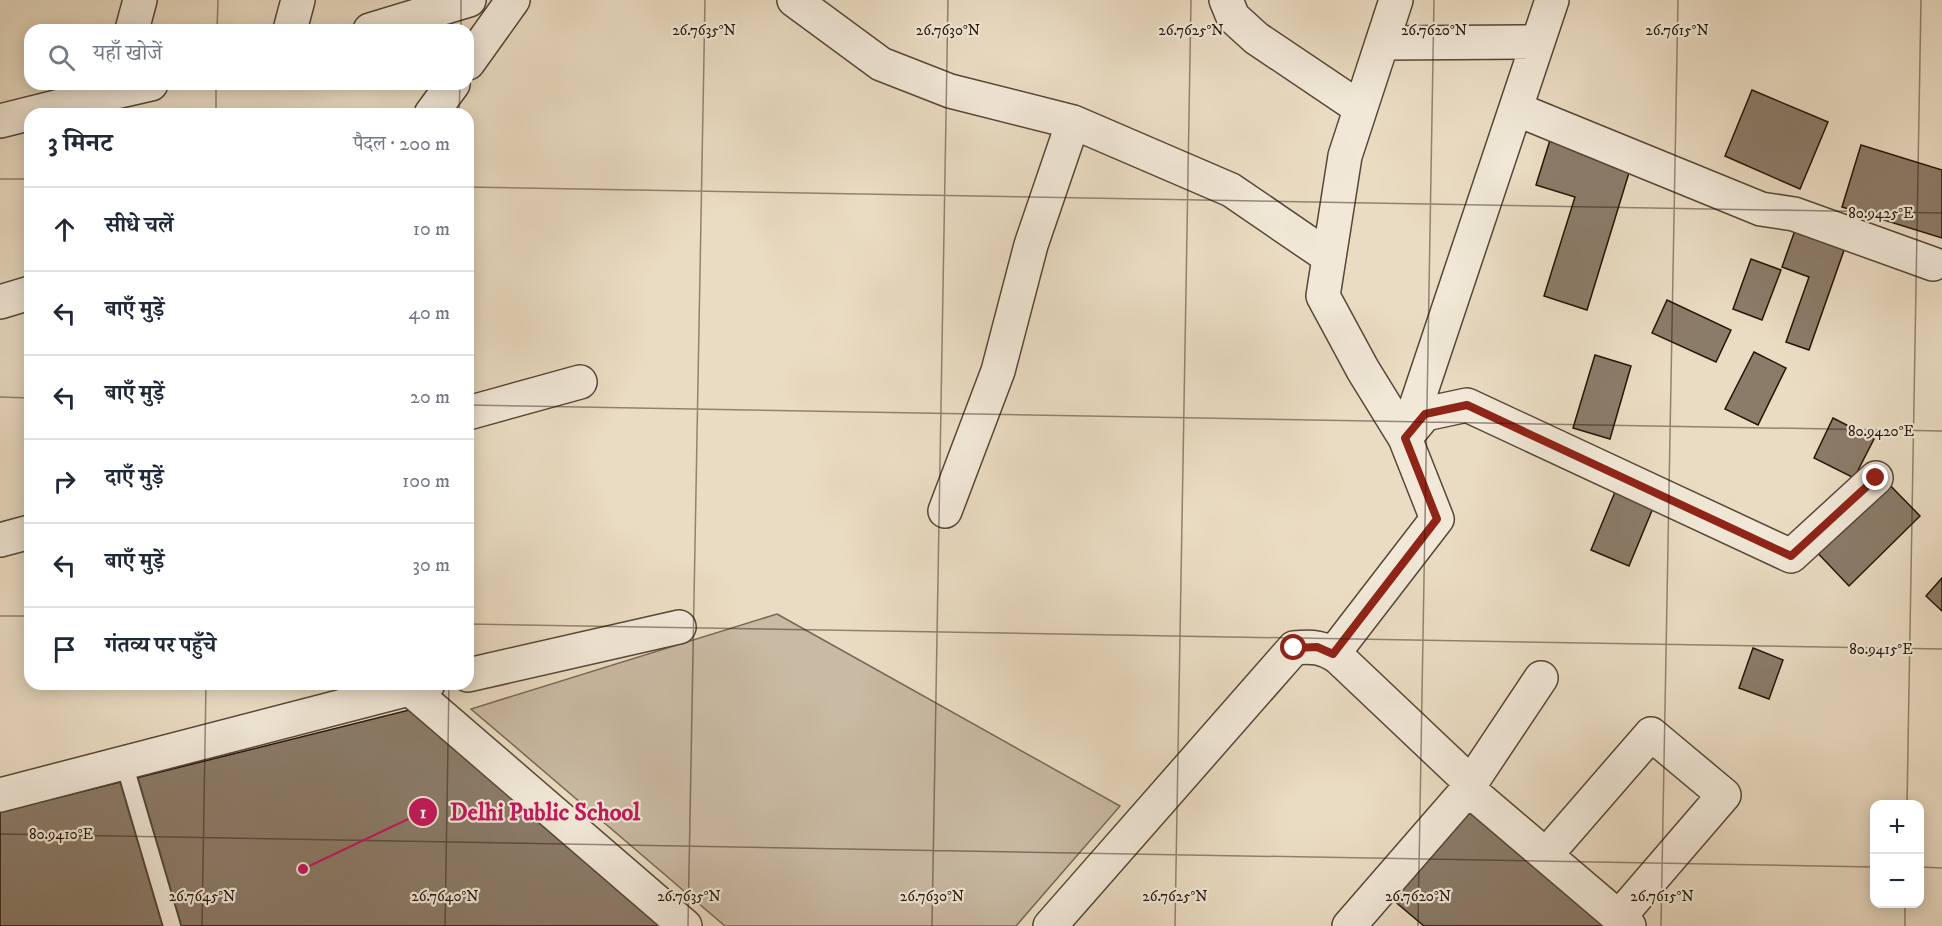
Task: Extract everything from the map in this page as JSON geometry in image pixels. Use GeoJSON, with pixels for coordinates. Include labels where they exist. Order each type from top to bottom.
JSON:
{"type":"FeatureCollection","features":[{"type":"Feature","properties":{"kind":"street"},"geometry":{"type":"LineString","coordinates":[[134,24],[140,0]]}},
{"type":"Feature","properties":{"kind":"street"},"geometry":{"type":"LineString","coordinates":[[292,24],[298,0]]}},
{"type":"Feature","properties":{"kind":"street"},"geometry":{"type":"LineString","coordinates":[[390,24],[469,0]]}},
{"type":"Feature","properties":{"kind":"street"},"geometry":{"type":"LineString","coordinates":[[474,55],[513,0]]}},
{"type":"Feature","properties":{"kind":"street"},"geometry":{"type":"LineString","coordinates":[[794,0],[881,64],[950,91],[1073,122],[1231,190],[1329,257]]}},
{"type":"Feature","properties":{"kind":"street"},"geometry":{"type":"LineString","coordinates":[[1226,0],[1233,17],[1256,38],[1360,108]]}},
{"type":"Feature","properties":{"kind":"street"},"geometry":{"type":"LineString","coordinates":[[1333,654],[1437,519],[1405,438],[1363,370],[1323,296],[1345,156],[1396,0]]}},
{"type":"Feature","properties":{"kind":"street"},"geometry":{"type":"LineString","coordinates":[[1405,438],[1552,0]]}},
{"type":"Feature","properties":{"kind":"street"},"geometry":{"type":"LineString","coordinates":[[1382,43],[1538,42]]}},
{"type":"Feature","properties":{"kind":"street"},"geometry":{"type":"LineString","coordinates":[[46,108],[110,90]]}},
{"type":"Feature","properties":{"kind":"street"},"geometry":{"type":"LineString","coordinates":[[435,108],[449,90]]}},
{"type":"Feature","properties":{"kind":"street"},"geometry":{"type":"LineString","coordinates":[[1516,109],[1761,209],[1794,214],[1933,264]]}},
{"type":"Feature","properties":{"kind":"street"},"geometry":{"type":"LineString","coordinates":[[0,121],[24,114]]}},
{"type":"Feature","properties":{"kind":"street"},"geometry":{"type":"LineString","coordinates":[[945,511],[998,371],[1031,245],[1073,122]]}},
{"type":"Feature","properties":{"kind":"street"},"geometry":{"type":"LineString","coordinates":[[0,302],[24,295]]}},
{"type":"Feature","properties":{"kind":"street"},"geometry":{"type":"LineString","coordinates":[[474,411],[580,382]]}},
{"type":"Feature","properties":{"kind":"street"},"geometry":{"type":"LineString","coordinates":[[1405,438],[1425,414],[1467,405],[1791,556],[1876,478]]}},
{"type":"Feature","properties":{"kind":"street"},"geometry":{"type":"LineString","coordinates":[[0,540],[24,534]]}},
{"type":"Feature","properties":{"kind":"street"},"geometry":{"type":"LineString","coordinates":[[474,674],[679,627]]}},
{"type":"Feature","properties":{"kind":"street"},"geometry":{"type":"LineString","coordinates":[[1050,926],[1294,648],[1317,647],[1333,654],[1469,786],[1546,855],[1624,922],[1724,795],[1651,734],[1546,855]]}},
{"type":"Feature","properties":{"kind":"street"},"geometry":{"type":"LineString","coordinates":[[1349,926],[1469,786],[1541,678]]}},
{"type":"Feature","properties":{"kind":"street"},"geometry":{"type":"LineString","coordinates":[[0,795],[404,690]]}},
{"type":"Feature","properties":{"kind":"street"},"geometry":{"type":"LineString","coordinates":[[423,690],[685,926]]}},
{"type":"Feature","properties":{"kind":"lane"},"geometry":{"type":"LineString","coordinates":[[124,763],[172,926]]}},
{"type":"Feature","properties":{"kind":"shaded area"},"geometry":{"type":"Polygon","coordinates":[[[777,614],[1120,806],[1016,926],[725,926],[471,709],[777,614]]]}},
{"type":"Feature","properties":{"kind":"building"},"geometry":{"type":"Polygon","coordinates":[[[1752,90],[1828,122],[1800,189],[1725,156],[1752,90]]]}},
{"type":"Feature","properties":{"kind":"building"},"geometry":{"type":"Polygon","coordinates":[[[1551,137],[1632,163],[1587,310],[1544,296],[1575,197],[1536,185],[1551,137]]]}},
{"type":"Feature","properties":{"kind":"building"},"geometry":{"type":"Polygon","coordinates":[[[1861,145],[1942,170],[1942,238],[1842,207],[1861,145]]]}},
{"type":"Feature","properties":{"kind":"building"},"geometry":{"type":"Polygon","coordinates":[[[1799,219],[1849,236],[1809,350],[1786,342],[1809,277],[1782,267],[1799,219]]]}},
{"type":"Feature","properties":{"kind":"building"},"geometry":{"type":"Polygon","coordinates":[[[1751,259],[1781,270],[1762,320],[1733,309],[1751,259]]]}},
{"type":"Feature","properties":{"kind":"building"},"geometry":{"type":"Polygon","coordinates":[[[1667,300],[1731,330],[1716,362],[1652,333],[1667,300]]]}},
{"type":"Feature","properties":{"kind":"building"},"geometry":{"type":"Polygon","coordinates":[[[1754,352],[1786,368],[1758,425],[1725,409],[1754,352]]]}},
{"type":"Feature","properties":{"kind":"building"},"geometry":{"type":"Polygon","coordinates":[[[1595,355],[1631,366],[1610,439],[1573,428],[1595,355]]]}},
{"type":"Feature","properties":{"kind":"building"},"geometry":{"type":"Polygon","coordinates":[[[1833,418],[1874,439],[1854,478],[1814,458],[1833,418]]]}},
{"type":"Feature","properties":{"kind":"building"},"geometry":{"type":"Polygon","coordinates":[[[1883,478],[1920,516],[1849,586],[1812,547],[1883,478]]]}},
{"type":"Feature","properties":{"kind":"building"},"geometry":{"type":"Polygon","coordinates":[[[1620,480],[1658,496],[1629,566],[1591,550],[1620,480]]]}},
{"type":"Feature","properties":{"kind":"building"},"geometry":{"type":"Polygon","coordinates":[[[1942,578],[1942,611],[1926,596],[1942,578]]]}},
{"type":"Feature","properties":{"kind":"building"},"geometry":{"type":"Polygon","coordinates":[[[1753,648],[1783,660],[1769,699],[1739,688],[1753,648]]]}},
{"type":"Feature","properties":{"kind":"building"},"geometry":{"type":"Polygon","coordinates":[[[429,705],[668,926],[0,926],[0,812],[429,705]]]}},
{"type":"Feature","properties":{"kind":"building"},"geometry":{"type":"Polygon","coordinates":[[[1473,803],[1618,926],[1424,926],[1393,900],[1473,803]]]}},
{"type":"Feature","properties":{"kind":"place","name":"Delhi Public School"},"geometry":{"type":"Point","coordinates":[303,869]}},
{"type":"Feature","properties":{"kind":"route"},"geometry":{"type":"LineString","coordinates":[[1294,648],[1317,647],[1333,654],[1437,519],[1405,438],[1425,414],[1467,405],[1791,556],[1876,478]]}}]}
